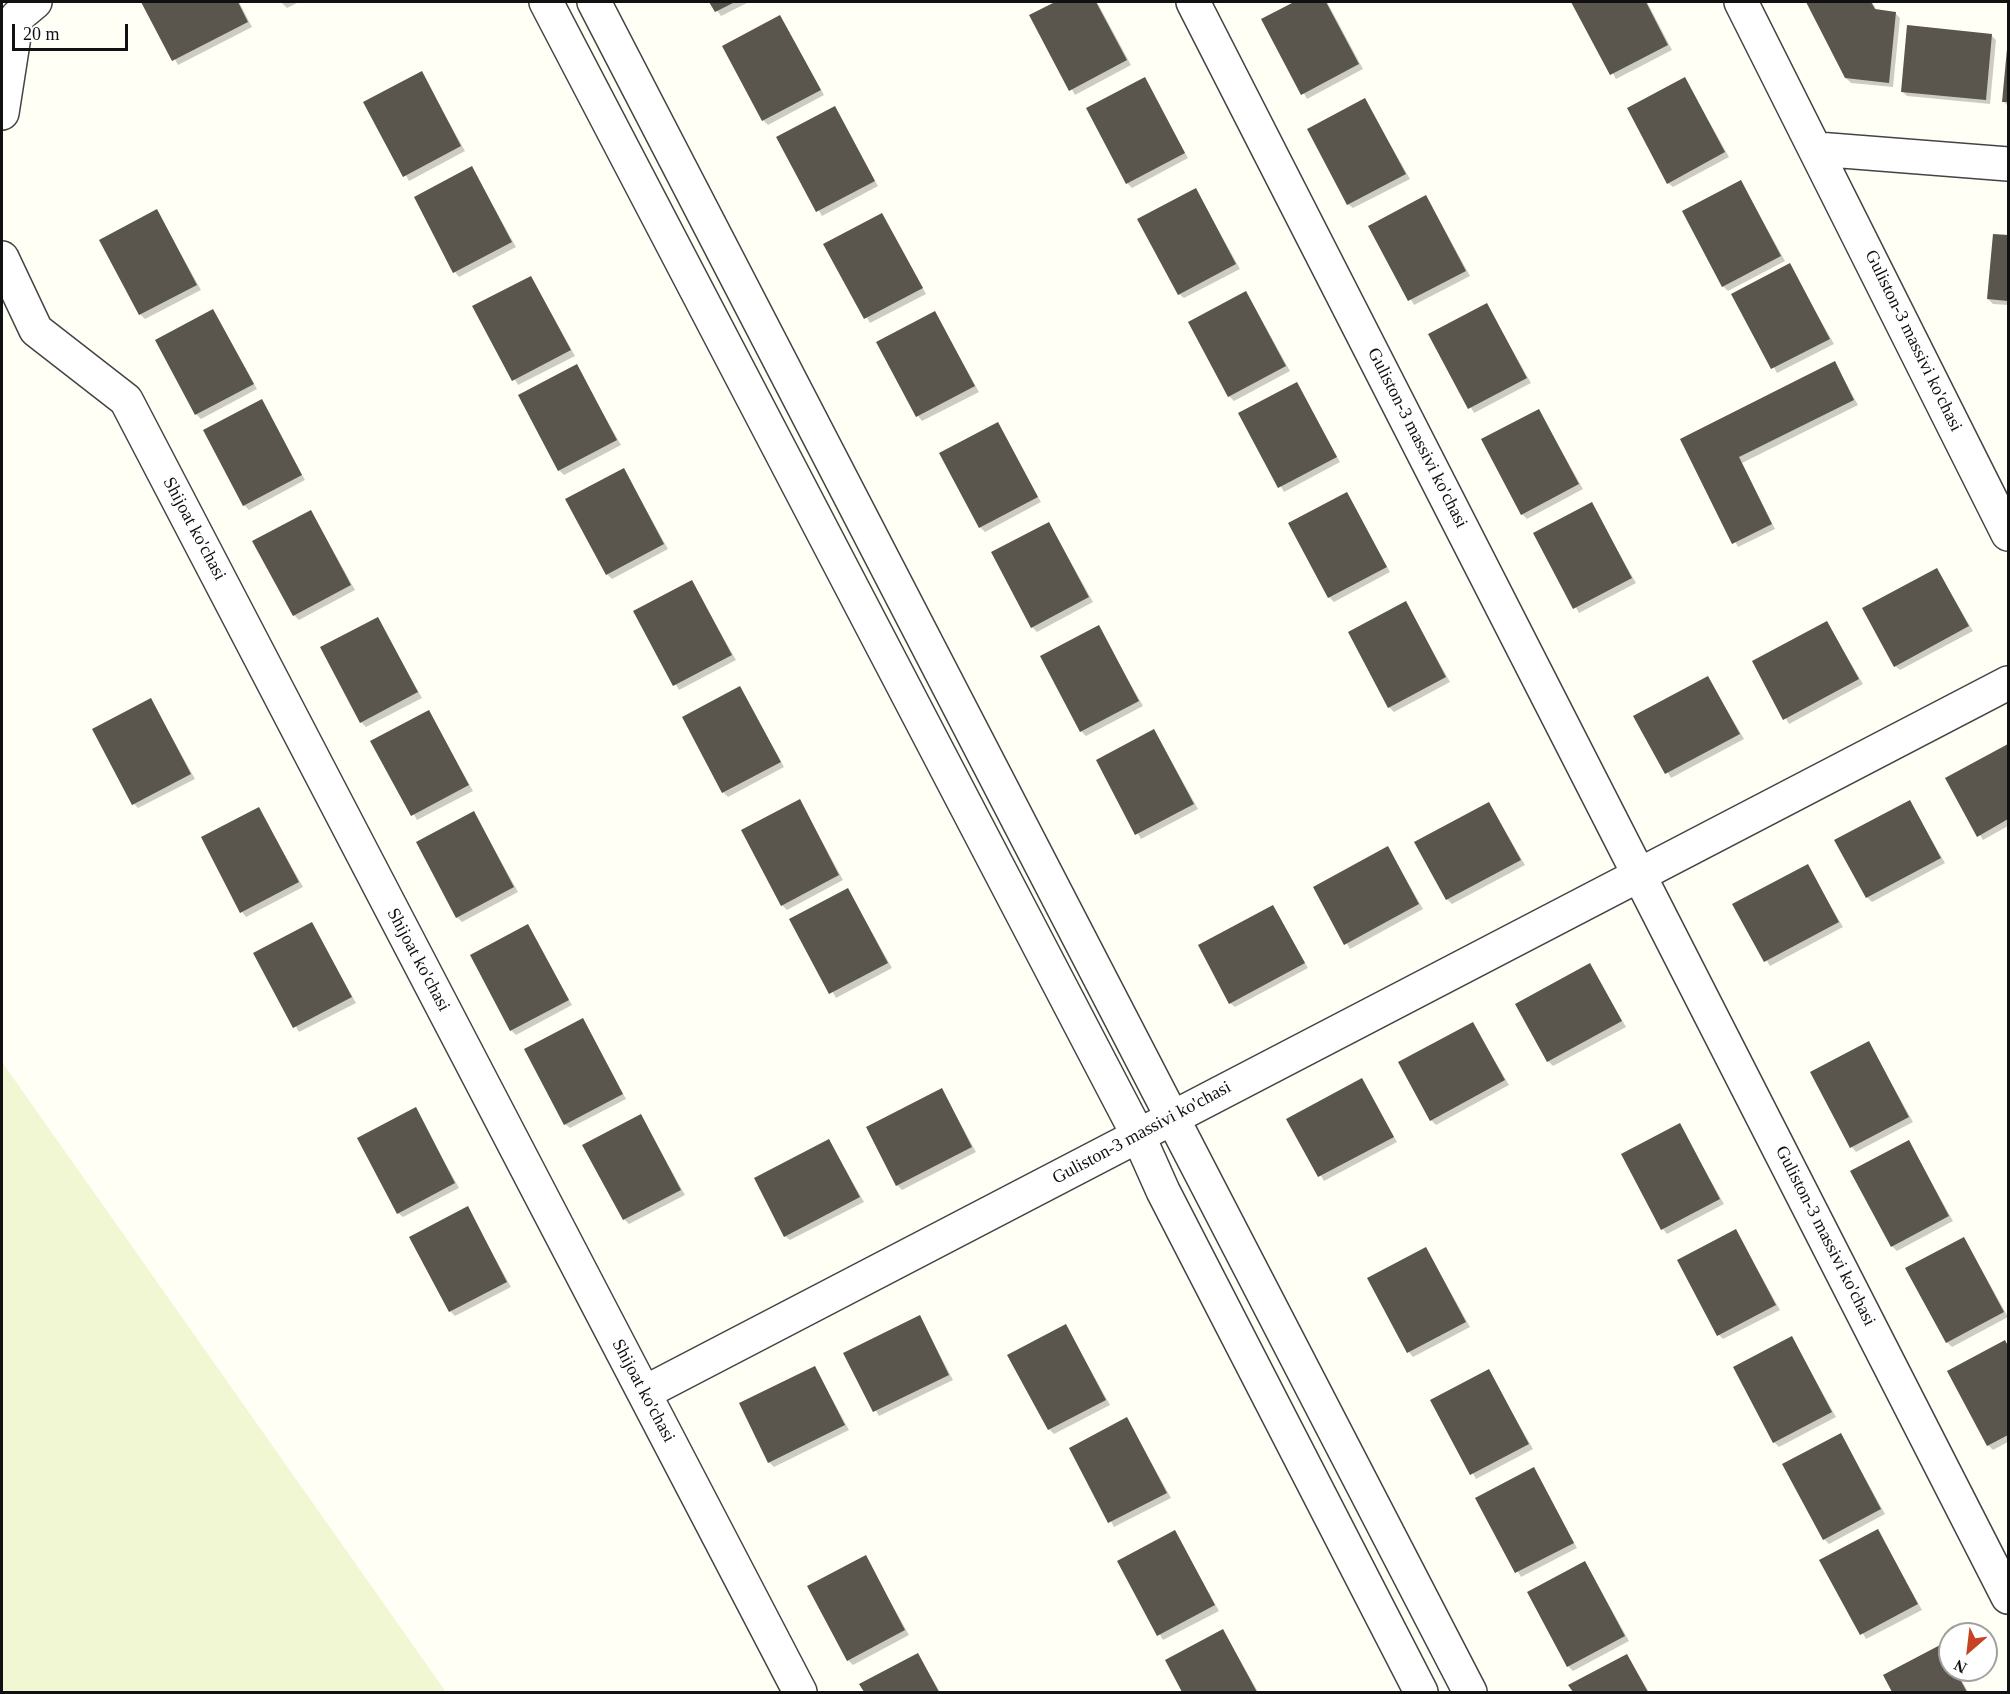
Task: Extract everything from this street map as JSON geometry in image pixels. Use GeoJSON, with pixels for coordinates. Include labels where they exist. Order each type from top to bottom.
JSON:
{"type":"FeatureCollection","features":[{"type":"Feature","properties":{"kind":"street"},"geometry":{"type":"LineString","coordinates":[[546,2],[1138,1135],[1169,1202],[1421,1692]]}},
{"type":"Feature","properties":{"kind":"street"},"geometry":{"type":"LineString","coordinates":[[594,2],[1470,1692]]}},
{"type":"Feature","properties":{"kind":"street","name":"Guliston-3 massivi ko'chasi"},"geometry":{"type":"LineString","coordinates":[[1193,2],[1641,874],[2008,1597]]}},
{"type":"Feature","properties":{"kind":"street","name":"Guliston-3 massivi ko'chasi"},"geometry":{"type":"LineString","coordinates":[[1741,2],[2008,534]]}},
{"type":"Feature","properties":{"kind":"street"},"geometry":{"type":"LineString","coordinates":[[2,113],[26,9]]}},
{"type":"Feature","properties":{"kind":"street"},"geometry":{"type":"LineString","coordinates":[[1816,149],[2008,164]]}},
{"type":"Feature","properties":{"kind":"street","name":"Shijoat ko'chasi"},"geometry":{"type":"LineString","coordinates":[[2,258],[36,330],[126,400],[800,1692]]}},
{"type":"Feature","properties":{"kind":"street","name":"Guliston-3 massivi ko'chasi"},"geometry":{"type":"LineString","coordinates":[[644,1393],[2008,683]]}},
{"type":"Feature","properties":{"kind":"green space"},"geometry":{"type":"Polygon","coordinates":[[[2,1062],[446,1692],[2,1692],[2,1062]]]}},
{"type":"Feature","properties":{"kind":"building"},"geometry":{"type":"Polygon","coordinates":[[[141,2],[238,2],[248,22],[172,61],[141,2]]]}},
{"type":"Feature","properties":{"kind":"building"},"geometry":{"type":"Polygon","coordinates":[[[709,2],[735,2],[715,12],[709,2]]]}},
{"type":"Feature","properties":{"kind":"building"},"geometry":{"type":"Polygon","coordinates":[[[1055,2],[1096,2],[1127,60],[1069,91],[1029,15],[1055,2]]]}},
{"type":"Feature","properties":{"kind":"building"},"geometry":{"type":"Polygon","coordinates":[[[1294,2],[1326,2],[1359,64],[1301,95],[1261,19],[1294,2]]]}},
{"type":"Feature","properties":{"kind":"building"},"geometry":{"type":"Polygon","coordinates":[[[1571,2],[1646,2],[1668,45],[1610,75],[1571,2]]]}},
{"type":"Feature","properties":{"kind":"building"},"geometry":{"type":"Polygon","coordinates":[[[1806,2],[1871,2],[1875,9],[1896,12],[1889,83],[1845,78],[1806,2]]]}},
{"type":"Feature","properties":{"kind":"building"},"geometry":{"type":"Polygon","coordinates":[[[780,15],[821,90],[762,121],[722,46],[780,15]]]}},
{"type":"Feature","properties":{"kind":"building"},"geometry":{"type":"Polygon","coordinates":[[[1907,25],[1992,34],[1986,100],[1901,92],[1907,25]]]}},
{"type":"Feature","properties":{"kind":"building"},"geometry":{"type":"Polygon","coordinates":[[[2007,49],[2008,102],[2002,102],[2007,49]]]}},
{"type":"Feature","properties":{"kind":"building"},"geometry":{"type":"Polygon","coordinates":[[[422,71],[461,146],[403,177],[363,102],[422,71]]]}},
{"type":"Feature","properties":{"kind":"building"},"geometry":{"type":"Polygon","coordinates":[[[1145,77],[1185,153],[1126,184],[1086,108],[1145,77]]]}},
{"type":"Feature","properties":{"kind":"building"},"geometry":{"type":"Polygon","coordinates":[[[1685,77],[1725,152],[1667,184],[1627,108],[1685,77]]]}},
{"type":"Feature","properties":{"kind":"building"},"geometry":{"type":"Polygon","coordinates":[[[1365,98],[1406,174],[1347,205],[1307,129],[1365,98]]]}},
{"type":"Feature","properties":{"kind":"building"},"geometry":{"type":"Polygon","coordinates":[[[835,106],[875,181],[816,212],[776,137],[835,106]]]}},
{"type":"Feature","properties":{"kind":"building"},"geometry":{"type":"Polygon","coordinates":[[[472,166],[512,242],[453,273],[414,197],[472,166]]]}},
{"type":"Feature","properties":{"kind":"building"},"geometry":{"type":"Polygon","coordinates":[[[1741,180],[1781,256],[1722,287],[1682,211],[1741,180]]]}},
{"type":"Feature","properties":{"kind":"building"},"geometry":{"type":"Polygon","coordinates":[[[1196,188],[1236,264],[1178,295],[1137,219],[1196,188]]]}},
{"type":"Feature","properties":{"kind":"building"},"geometry":{"type":"Polygon","coordinates":[[[1426,195],[1466,271],[1408,301],[1368,226],[1426,195]]]}},
{"type":"Feature","properties":{"kind":"building"},"geometry":{"type":"Polygon","coordinates":[[[157,209],[197,285],[139,315],[99,240],[157,209]]]}},
{"type":"Feature","properties":{"kind":"building"},"geometry":{"type":"Polygon","coordinates":[[[882,213],[923,288],[864,319],[823,244],[882,213]]]}},
{"type":"Feature","properties":{"kind":"building"},"geometry":{"type":"Polygon","coordinates":[[[1993,234],[2008,235],[2008,301],[1987,299],[1993,234]]]}},
{"type":"Feature","properties":{"kind":"building"},"geometry":{"type":"Polygon","coordinates":[[[1790,263],[1830,339],[1771,369],[1731,294],[1790,263]]]}},
{"type":"Feature","properties":{"kind":"building"},"geometry":{"type":"Polygon","coordinates":[[[531,276],[571,350],[512,381],[472,306],[531,276]]]}},
{"type":"Feature","properties":{"kind":"building"},"geometry":{"type":"Polygon","coordinates":[[[1246,291],[1286,366],[1228,397],[1188,322],[1246,291]]]}},
{"type":"Feature","properties":{"kind":"building"},"geometry":{"type":"Polygon","coordinates":[[[1487,303],[1527,378],[1468,409],[1428,334],[1487,303]]]}},
{"type":"Feature","properties":{"kind":"building"},"geometry":{"type":"Polygon","coordinates":[[[213,309],[254,384],[195,415],[155,340],[213,309]]]}},
{"type":"Feature","properties":{"kind":"building"},"geometry":{"type":"Polygon","coordinates":[[[935,311],[975,386],[916,417],[876,342],[935,311]]]}},
{"type":"Feature","properties":{"kind":"building"},"geometry":{"type":"Polygon","coordinates":[[[1835,361],[1854,400],[1739,457],[1772,524],[1732,544],[1680,439],[1835,361]]]}},
{"type":"Feature","properties":{"kind":"building"},"geometry":{"type":"Polygon","coordinates":[[[577,364],[617,440],[558,471],[518,395],[577,364]]]}},
{"type":"Feature","properties":{"kind":"building"},"geometry":{"type":"Polygon","coordinates":[[[1297,382],[1337,457],[1278,488],[1238,413],[1297,382]]]}},
{"type":"Feature","properties":{"kind":"building"},"geometry":{"type":"Polygon","coordinates":[[[262,399],[302,475],[243,506],[203,430],[262,399]]]}},
{"type":"Feature","properties":{"kind":"building"},"geometry":{"type":"Polygon","coordinates":[[[1539,409],[1579,484],[1521,515],[1481,439],[1539,409]]]}},
{"type":"Feature","properties":{"kind":"building"},"geometry":{"type":"Polygon","coordinates":[[[998,422],[1038,497],[979,528],[939,453],[998,422]]]}},
{"type":"Feature","properties":{"kind":"building"},"geometry":{"type":"Polygon","coordinates":[[[624,468],[664,544],[606,575],[565,499],[624,468]]]}},
{"type":"Feature","properties":{"kind":"building"},"geometry":{"type":"Polygon","coordinates":[[[1347,492],[1387,567],[1328,598],[1288,523],[1347,492]]]}},
{"type":"Feature","properties":{"kind":"building"},"geometry":{"type":"Polygon","coordinates":[[[1592,502],[1632,578],[1573,609],[1533,533],[1592,502]]]}},
{"type":"Feature","properties":{"kind":"building"},"geometry":{"type":"Polygon","coordinates":[[[311,510],[351,585],[293,616],[252,541],[311,510]]]}},
{"type":"Feature","properties":{"kind":"building"},"geometry":{"type":"Polygon","coordinates":[[[1049,522],[1089,597],[1031,628],[991,552],[1049,522]]]}},
{"type":"Feature","properties":{"kind":"building"},"geometry":{"type":"Polygon","coordinates":[[[1937,568],[1969,626],[1894,667],[1862,608],[1937,568]]]}},
{"type":"Feature","properties":{"kind":"building"},"geometry":{"type":"Polygon","coordinates":[[[692,580],[732,655],[673,686],[633,611],[692,580]]]}},
{"type":"Feature","properties":{"kind":"building"},"geometry":{"type":"Polygon","coordinates":[[[1406,601],[1446,677],[1388,708],[1348,632],[1406,601]]]}},
{"type":"Feature","properties":{"kind":"building"},"geometry":{"type":"Polygon","coordinates":[[[378,617],[418,692],[360,723],[320,647],[378,617]]]}},
{"type":"Feature","properties":{"kind":"building"},"geometry":{"type":"Polygon","coordinates":[[[1827,621],[1859,679],[1783,720],[1752,661],[1827,621]]]}},
{"type":"Feature","properties":{"kind":"building"},"geometry":{"type":"Polygon","coordinates":[[[1099,625],[1139,701],[1080,732],[1040,656],[1099,625]]]}},
{"type":"Feature","properties":{"kind":"building"},"geometry":{"type":"Polygon","coordinates":[[[1708,676],[1740,734],[1665,774],[1633,716],[1708,676]]]}},
{"type":"Feature","properties":{"kind":"building"},"geometry":{"type":"Polygon","coordinates":[[[740,686],[781,762],[722,793],[682,717],[740,686]]]}},
{"type":"Feature","properties":{"kind":"building"},"geometry":{"type":"Polygon","coordinates":[[[151,698],[191,774],[132,805],[92,729],[151,698]]]}},
{"type":"Feature","properties":{"kind":"building"},"geometry":{"type":"Polygon","coordinates":[[[429,710],[469,785],[411,816],[370,741],[429,710]]]}},
{"type":"Feature","properties":{"kind":"building"},"geometry":{"type":"Polygon","coordinates":[[[1154,729],[1194,804],[1135,835],[1096,760],[1154,729]]]}},
{"type":"Feature","properties":{"kind":"building"},"geometry":{"type":"Polygon","coordinates":[[[2008,744],[2008,819],[1977,837],[1945,778],[2008,744]]]}},
{"type":"Feature","properties":{"kind":"building"},"geometry":{"type":"Polygon","coordinates":[[[800,799],[839,875],[781,906],[741,830],[800,799]]]}},
{"type":"Feature","properties":{"kind":"building"},"geometry":{"type":"Polygon","coordinates":[[[1910,800],[1941,858],[1866,898],[1834,840],[1910,800]]]}},
{"type":"Feature","properties":{"kind":"building"},"geometry":{"type":"Polygon","coordinates":[[[1489,802],[1521,860],[1446,900],[1414,842],[1489,802]]]}},
{"type":"Feature","properties":{"kind":"building"},"geometry":{"type":"Polygon","coordinates":[[[259,807],[299,882],[240,913],[201,837],[259,807]]]}},
{"type":"Feature","properties":{"kind":"building"},"geometry":{"type":"Polygon","coordinates":[[[474,811],[514,887],[456,918],[416,842],[474,811]]]}},
{"type":"Feature","properties":{"kind":"building"},"geometry":{"type":"Polygon","coordinates":[[[1388,846],[1419,904],[1344,945],[1313,887],[1388,846]]]}},
{"type":"Feature","properties":{"kind":"building"},"geometry":{"type":"Polygon","coordinates":[[[1808,864],[1839,922],[1764,962],[1732,904],[1808,864]]]}},
{"type":"Feature","properties":{"kind":"building"},"geometry":{"type":"Polygon","coordinates":[[[848,888],[888,963],[829,994],[789,919],[848,888]]]}},
{"type":"Feature","properties":{"kind":"building"},"geometry":{"type":"Polygon","coordinates":[[[1273,905],[1305,963],[1229,1004],[1198,945],[1273,905]]]}},
{"type":"Feature","properties":{"kind":"building"},"geometry":{"type":"Polygon","coordinates":[[[312,922],[352,997],[293,1028],[253,953],[312,922]]]}},
{"type":"Feature","properties":{"kind":"building"},"geometry":{"type":"Polygon","coordinates":[[[528,924],[569,1000],[510,1031],[470,955],[528,924]]]}},
{"type":"Feature","properties":{"kind":"building"},"geometry":{"type":"Polygon","coordinates":[[[1590,963],[1622,1021],[1547,1062],[1515,1004],[1590,963]]]}},
{"type":"Feature","properties":{"kind":"building"},"geometry":{"type":"Polygon","coordinates":[[[583,1018],[623,1094],[564,1125],[524,1049],[583,1018]]]}},
{"type":"Feature","properties":{"kind":"building"},"geometry":{"type":"Polygon","coordinates":[[[1473,1022],[1505,1080],[1430,1121],[1398,1062],[1473,1022]]]}},
{"type":"Feature","properties":{"kind":"building"},"geometry":{"type":"Polygon","coordinates":[[[1869,1041],[1909,1117],[1850,1148],[1810,1072],[1869,1041]]]}},
{"type":"Feature","properties":{"kind":"building"},"geometry":{"type":"Polygon","coordinates":[[[1362,1078],[1394,1137],[1318,1177],[1286,1119],[1362,1078]]]}},
{"type":"Feature","properties":{"kind":"building"},"geometry":{"type":"Polygon","coordinates":[[[942,1088],[972,1147],[896,1186],[866,1127],[942,1088]]]}},
{"type":"Feature","properties":{"kind":"building"},"geometry":{"type":"Polygon","coordinates":[[[416,1107],[455,1183],[397,1214],[357,1138],[416,1107]]]}},
{"type":"Feature","properties":{"kind":"building"},"geometry":{"type":"Polygon","coordinates":[[[641,1114],[681,1190],[623,1220],[582,1145],[641,1114]]]}},
{"type":"Feature","properties":{"kind":"building"},"geometry":{"type":"Polygon","coordinates":[[[1680,1123],[1720,1199],[1661,1230],[1621,1154],[1680,1123]]]}},
{"type":"Feature","properties":{"kind":"building"},"geometry":{"type":"Polygon","coordinates":[[[829,1139],[860,1197],[784,1237],[754,1178],[829,1139]]]}},
{"type":"Feature","properties":{"kind":"building"},"geometry":{"type":"Polygon","coordinates":[[[1909,1140],[1949,1216],[1891,1247],[1850,1171],[1909,1140]]]}},
{"type":"Feature","properties":{"kind":"building"},"geometry":{"type":"Polygon","coordinates":[[[468,1206],[507,1282],[449,1312],[409,1237],[468,1206]]]}},
{"type":"Feature","properties":{"kind":"building"},"geometry":{"type":"Polygon","coordinates":[[[1736,1229],[1776,1305],[1717,1336],[1677,1260],[1736,1229]]]}},
{"type":"Feature","properties":{"kind":"building"},"geometry":{"type":"Polygon","coordinates":[[[1964,1237],[2004,1312],[1946,1343],[1905,1268],[1964,1237]]]}},
{"type":"Feature","properties":{"kind":"building"},"geometry":{"type":"Polygon","coordinates":[[[1426,1247],[1466,1322],[1407,1353],[1367,1278],[1426,1247]]]}},
{"type":"Feature","properties":{"kind":"building"},"geometry":{"type":"Polygon","coordinates":[[[920,1315],[949,1375],[873,1412],[843,1353],[920,1315]]]}},
{"type":"Feature","properties":{"kind":"building"},"geometry":{"type":"Polygon","coordinates":[[[1066,1324],[1106,1400],[1048,1430],[1007,1355],[1066,1324]]]}},
{"type":"Feature","properties":{"kind":"building"},"geometry":{"type":"Polygon","coordinates":[[[1792,1336],[1832,1412],[1773,1443],[1733,1367],[1792,1336]]]}},
{"type":"Feature","properties":{"kind":"building"},"geometry":{"type":"Polygon","coordinates":[[[2005,1340],[2008,1346],[2008,1435],[1987,1446],[1947,1371],[2005,1340]]]}},
{"type":"Feature","properties":{"kind":"building"},"geometry":{"type":"Polygon","coordinates":[[[815,1366],[845,1425],[768,1463],[739,1403],[815,1366]]]}},
{"type":"Feature","properties":{"kind":"building"},"geometry":{"type":"Polygon","coordinates":[[[1489,1369],[1529,1444],[1470,1475],[1430,1400],[1489,1369]]]}},
{"type":"Feature","properties":{"kind":"building"},"geometry":{"type":"Polygon","coordinates":[[[1127,1417],[1167,1493],[1108,1523],[1069,1448],[1127,1417]]]}},
{"type":"Feature","properties":{"kind":"building"},"geometry":{"type":"Polygon","coordinates":[[[1841,1433],[1881,1509],[1823,1540],[1782,1464],[1841,1433]]]}},
{"type":"Feature","properties":{"kind":"building"},"geometry":{"type":"Polygon","coordinates":[[[1534,1467],[1574,1543],[1515,1573],[1475,1498],[1534,1467]]]}},
{"type":"Feature","properties":{"kind":"building"},"geometry":{"type":"Polygon","coordinates":[[[1878,1529],[1918,1604],[1860,1635],[1819,1560],[1878,1529]]]}},
{"type":"Feature","properties":{"kind":"building"},"geometry":{"type":"Polygon","coordinates":[[[1175,1530],[1215,1605],[1157,1636],[1117,1561],[1175,1530]]]}},
{"type":"Feature","properties":{"kind":"building"},"geometry":{"type":"Polygon","coordinates":[[[866,1555],[905,1630],[847,1661],[807,1586],[866,1555]]]}},
{"type":"Feature","properties":{"kind":"building"},"geometry":{"type":"Polygon","coordinates":[[[1585,1561],[1625,1636],[1567,1667],[1527,1592],[1585,1561]]]}},
{"type":"Feature","properties":{"kind":"building"},"geometry":{"type":"Polygon","coordinates":[[[1223,1629],[1257,1692],[1182,1692],[1165,1660],[1223,1629]]]}},
{"type":"Feature","properties":{"kind":"building"},"geometry":{"type":"Polygon","coordinates":[[[1938,1646],[1938,1682],[1962,1682],[1967,1692],[1892,1692],[1883,1675],[1938,1646]]]}},
{"type":"Feature","properties":{"kind":"building"},"geometry":{"type":"Polygon","coordinates":[[[918,1653],[939,1692],[864,1692],[859,1684],[918,1653]]]}},
{"type":"Feature","properties":{"kind":"building"},"geometry":{"type":"Polygon","coordinates":[[[1627,1654],[1648,1692],[1573,1692],[1568,1685],[1627,1654]]]}}]}
